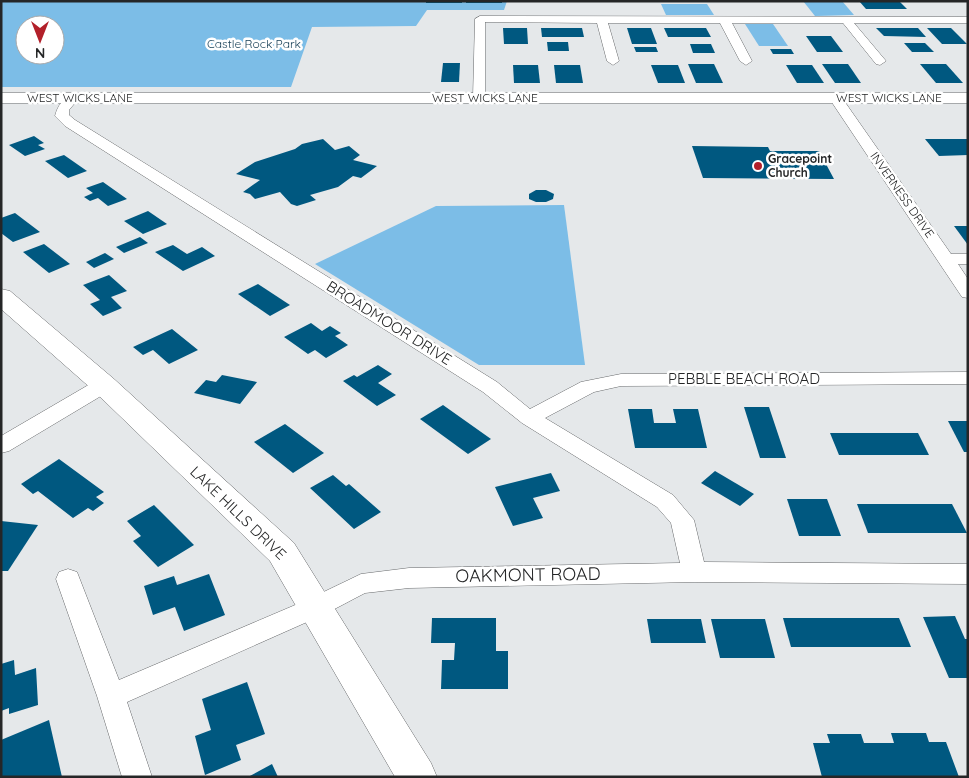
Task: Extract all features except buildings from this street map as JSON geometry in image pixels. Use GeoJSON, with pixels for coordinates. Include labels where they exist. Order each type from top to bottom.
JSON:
{"type":"FeatureCollection","features":[{"type":"Feature","properties":{"kind":"main road","name":"WEST WICKS LANE"},"geometry":{"type":"LineString","coordinates":[[1,98],[968,98]]}},
{"type":"Feature","properties":{"kind":"main road","name":"LAKE HILLS DRIVE"},"geometry":{"type":"LineString","coordinates":[[1,296],[104,385],[282,552],[417,777]]}},
{"type":"Feature","properties":{"kind":"street"},"geometry":{"type":"LineString","coordinates":[[479,98],[480,19],[968,20]]}},
{"type":"Feature","properties":{"kind":"street"},"geometry":{"type":"LineString","coordinates":[[602,19],[614,61]]}},
{"type":"Feature","properties":{"kind":"street"},"geometry":{"type":"LineString","coordinates":[[724,19],[746,61]]}},
{"type":"Feature","properties":{"kind":"street"},"geometry":{"type":"LineString","coordinates":[[844,19],[880,61]]}},
{"type":"Feature","properties":{"kind":"street","name":"BROADMOOR DRIVE"},"geometry":{"type":"LineString","coordinates":[[73,98],[63,109],[62,116],[70,123],[490,387],[529,418],[665,501],[682,520],[694,572]]}},
{"type":"Feature","properties":{"kind":"street","name":"INVERNESS DRIVE"},"geometry":{"type":"LineString","coordinates":[[835,98],[946,258],[968,293]]}},
{"type":"Feature","properties":{"kind":"street"},"geometry":{"type":"LineString","coordinates":[[946,258],[968,258]]}},
{"type":"Feature","properties":{"kind":"street","name":"PEBBLE BEACH ROAD"},"geometry":{"type":"LineString","coordinates":[[529,418],[588,387],[621,380],[968,378]]}},
{"type":"Feature","properties":{"kind":"street"},"geometry":{"type":"LineString","coordinates":[[1,446],[104,385]]}},
{"type":"Feature","properties":{"kind":"street","name":"OAKMONT ROAD"},"geometry":{"type":"LineString","coordinates":[[112,696],[316,607],[361,584],[410,578],[694,572],[968,574]]}},
{"type":"Feature","properties":{"kind":"street"},"geometry":{"type":"LineString","coordinates":[[68,579],[112,696],[137,777]]}},
{"type":"Feature","properties":{"kind":"green space","name":"Castle Rock Park"},"geometry":{"type":"Polygon","coordinates":[[[1,1],[507,1],[504,10],[427,10],[416,26],[312,27],[291,87],[1,87],[1,1]]]}},
{"type":"Feature","properties":{"kind":"green space"},"geometry":{"type":"Polygon","coordinates":[[[803,1],[842,1],[854,15],[815,16],[803,1]]]}},
{"type":"Feature","properties":{"kind":"green space"},"geometry":{"type":"Polygon","coordinates":[[[661,4],[707,4],[714,15],[666,15],[661,4]]]}},
{"type":"Feature","properties":{"kind":"green space"},"geometry":{"type":"Polygon","coordinates":[[[745,24],[773,24],[788,46],[759,46],[745,24]]]}},
{"type":"Feature","properties":{"kind":"green space"},"geometry":{"type":"Polygon","coordinates":[[[564,205],[585,365],[479,365],[315,264],[436,206],[564,205]]]}},
{"type":"Feature","properties":{"kind":"place","name":"Gracepoint Church"},"geometry":{"type":"Point","coordinates":[758,166]}}]}
